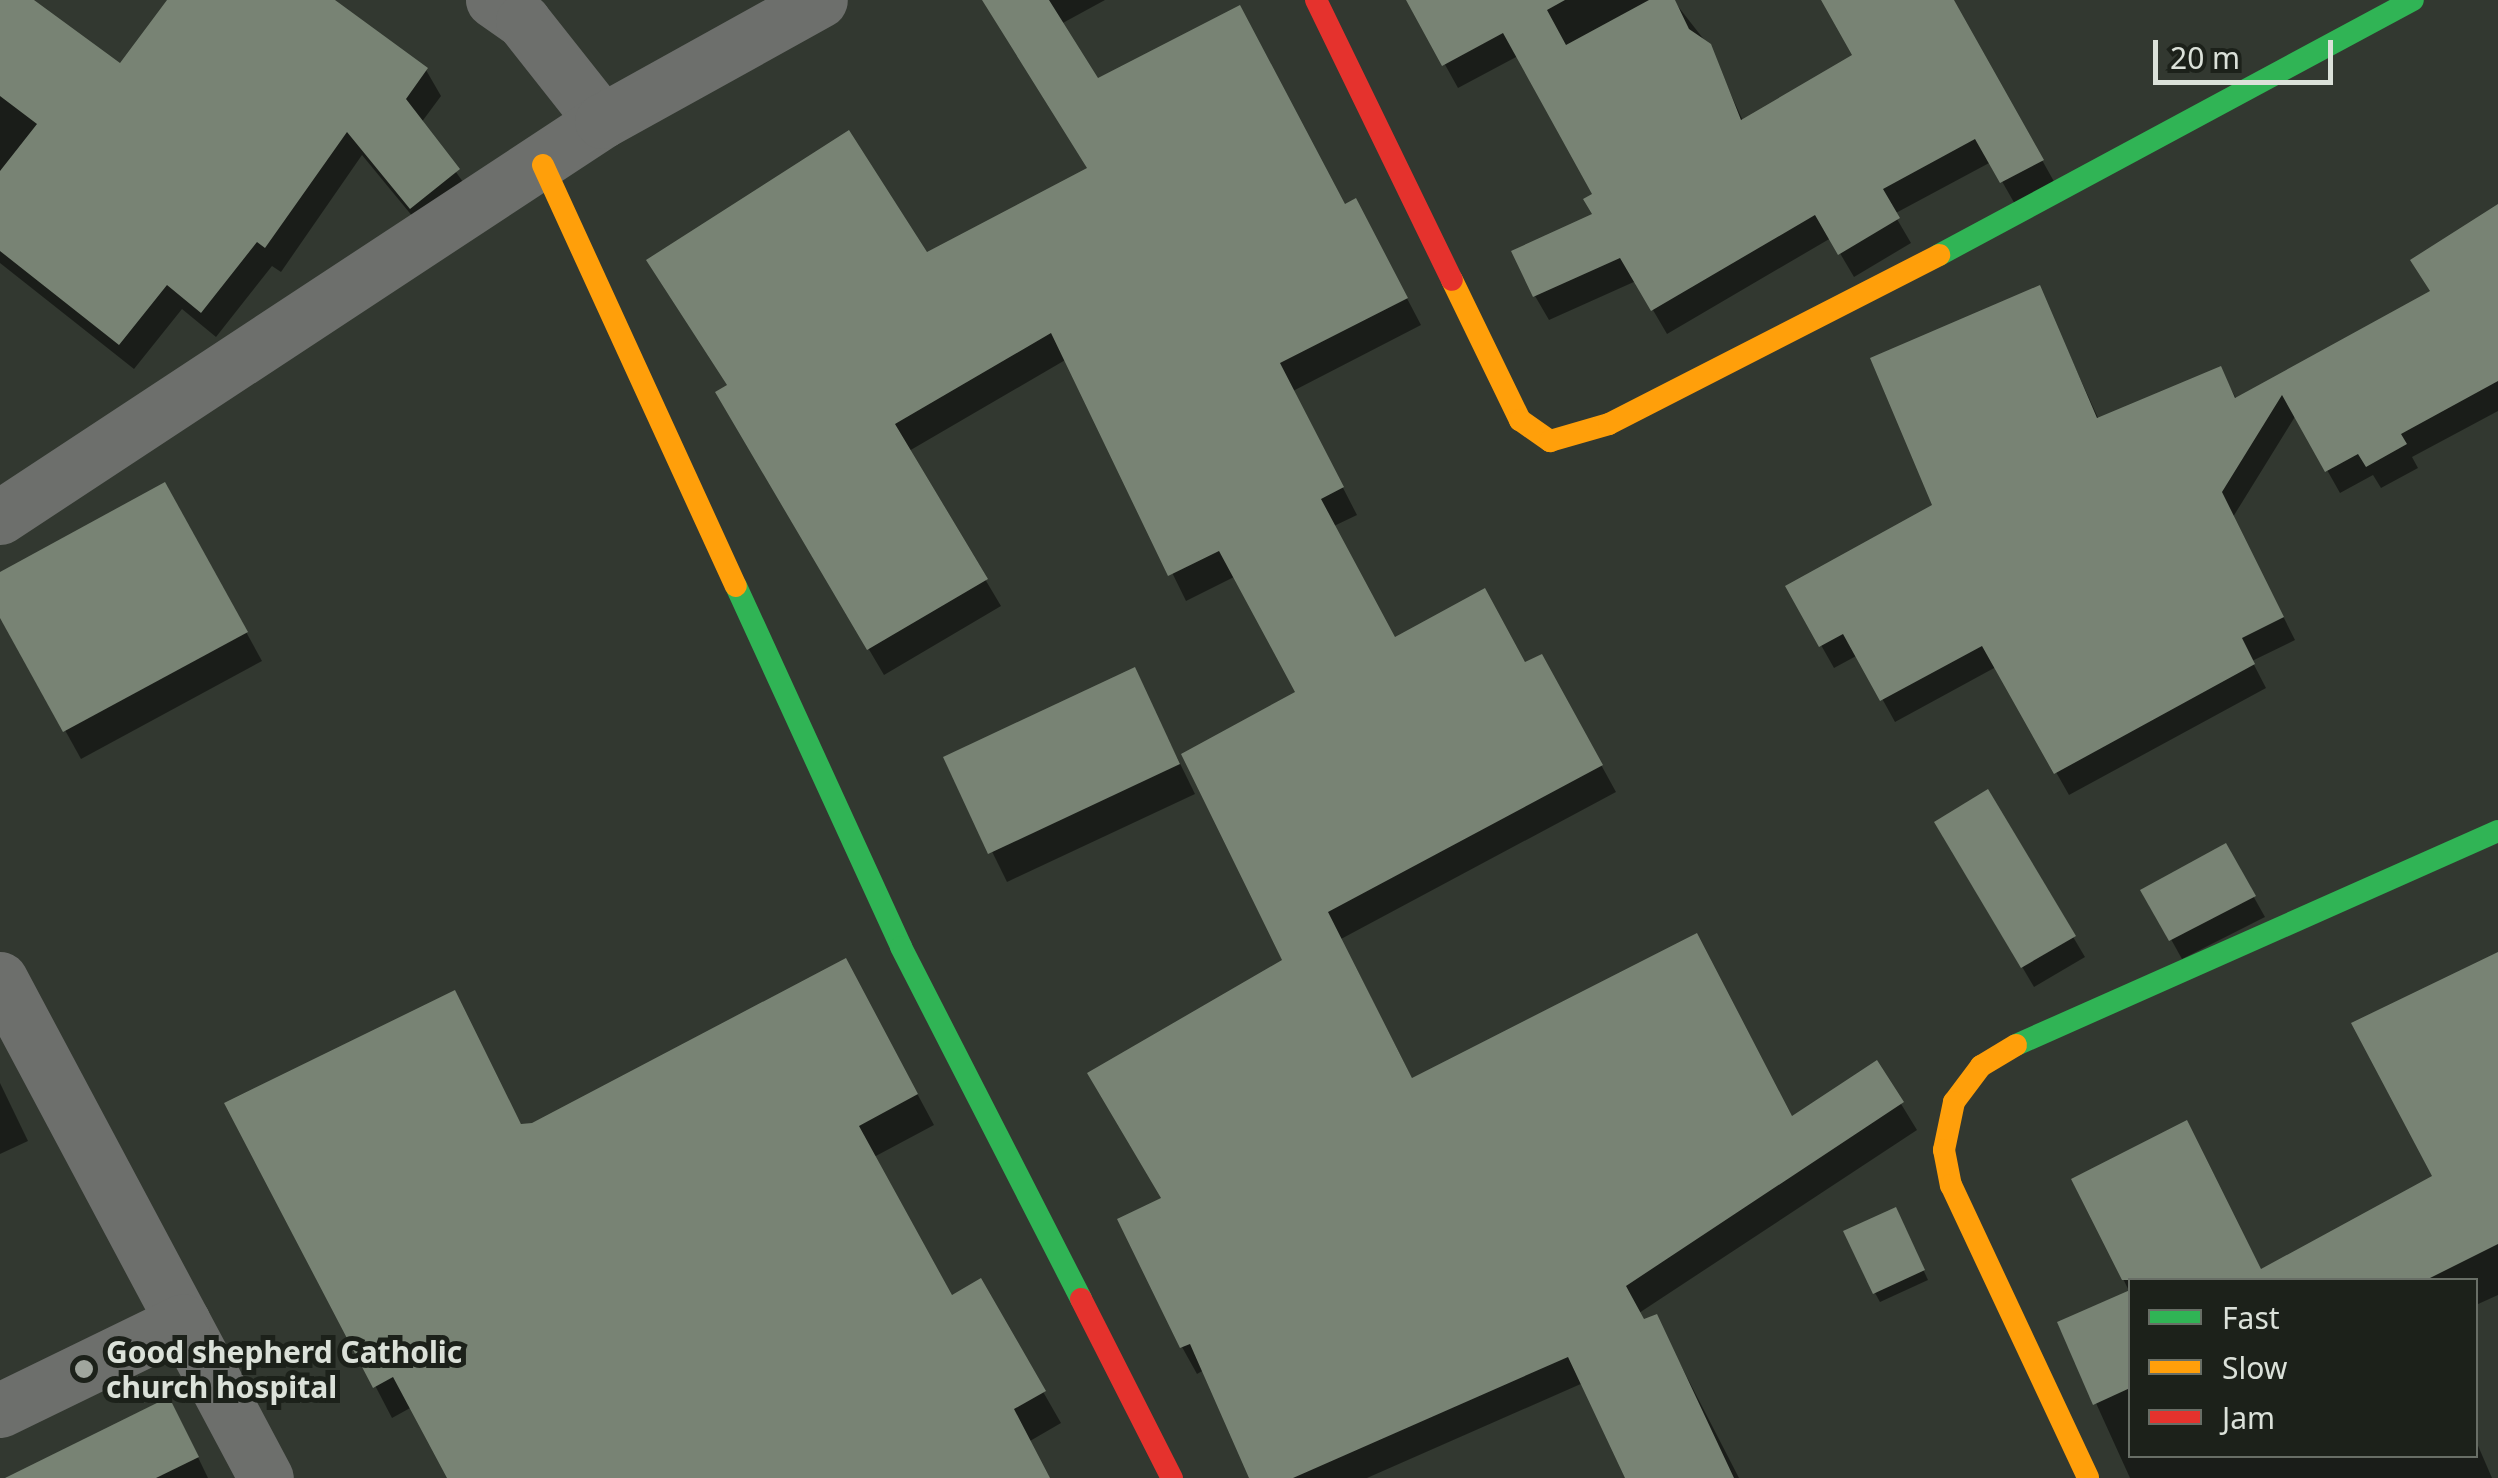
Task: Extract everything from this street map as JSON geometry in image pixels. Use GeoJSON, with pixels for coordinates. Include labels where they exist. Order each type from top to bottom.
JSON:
{"type":"FeatureCollection","features":[{"type":"Feature","properties":{"kind":"street"},"geometry":{"type":"LineString","coordinates":[[492,0],[523,21],[602,121]]}},
{"type":"Feature","properties":{"kind":"street"},"geometry":{"type":"LineString","coordinates":[[0,518],[543,165],[602,121],[820,0]]}},
{"type":"Feature","properties":{"kind":"street"},"geometry":{"type":"LineString","coordinates":[[1316,0],[1520,420],[1550,441],[1609,424],[2037,206],[2413,0]]}},
{"type":"Feature","properties":{"kind":"street"},"geometry":{"type":"LineString","coordinates":[[543,165],[902,947],[1172,1478]]}},
{"type":"Feature","properties":{"kind":"street"},"geometry":{"type":"LineString","coordinates":[[2088,1478],[1951,1186],[1944,1150],[1954,1102],[1981,1066],[2035,1033],[2498,831]]}},
{"type":"Feature","properties":{"kind":"street"},"geometry":{"type":"LineString","coordinates":[[0,980],[266,1478]]}},
{"type":"Feature","properties":{"kind":"street"},"geometry":{"type":"LineString","coordinates":[[0,1410],[183,1321]]}},
{"type":"Feature","properties":{"kind":"building"},"geometry":{"type":"Polygon","coordinates":[[[0,0],[34,0],[120,63],[167,0],[335,0],[428,68],[406,99],[460,169],[410,209],[347,132],[265,248],[257,242],[201,313],[167,285],[119,345],[0,251],[0,171],[37,124],[0,96],[0,0]]]}},
{"type":"Feature","properties":{"kind":"building"},"geometry":{"type":"Polygon","coordinates":[[[982,0],[1049,0],[1098,78],[1240,5],[1345,204],[1356,198],[1408,298],[1280,363],[1344,487],[1321,499],[1395,637],[1485,588],[1525,662],[1542,654],[1603,765],[1328,912],[1412,1078],[1697,933],[1792,1116],[1877,1060],[1904,1102],[1626,1286],[1644,1319],[1657,1314],[1734,1478],[1625,1478],[1568,1357],[1293,1478],[1249,1478],[1190,1344],[1180,1348],[1117,1219],[1161,1198],[1087,1073],[1282,960],[1181,754],[1295,692],[1219,551],[1168,576],[1051,333],[895,424],[988,579],[867,650],[715,392],[727,385],[646,260],[849,130],[927,252],[1087,168],[982,0]]]}},
{"type":"Feature","properties":{"kind":"building"},"geometry":{"type":"Polygon","coordinates":[[[1406,0],[1565,0],[1547,10],[1566,45],[1649,0],[1675,0],[1689,29],[1711,44],[1741,120],[1852,55],[1821,0],[1954,0],[2044,160],[2000,183],[1975,139],[1883,189],[1900,218],[1838,255],[1815,215],[1651,311],[1620,258],[1533,297],[1511,251],[1592,214],[1583,199],[1592,194],[1503,33],[1442,66],[1406,0]]]}},
{"type":"Feature","properties":{"kind":"building"},"geometry":{"type":"Polygon","coordinates":[[[2498,204],[2498,381],[2401,434],[2407,444],[2366,467],[2358,454],[2325,472],[2282,395],[2222,492],[2284,617],[2242,638],[2255,664],[2054,774],[1982,646],[1880,701],[1843,634],[1819,647],[1785,586],[1932,505],[1870,358],[2040,285],[2097,418],[2221,366],[2235,398],[2430,291],[2410,260],[2498,204]]]}},
{"type":"Feature","properties":{"kind":"building"},"geometry":{"type":"Polygon","coordinates":[[[165,482],[248,632],[63,732],[0,618],[0,572],[165,482]]]}},
{"type":"Feature","properties":{"kind":"building"},"geometry":{"type":"Polygon","coordinates":[[[1135,667],[1180,764],[988,854],[943,757],[1135,667]]]}},
{"type":"Feature","properties":{"kind":"building"},"geometry":{"type":"Polygon","coordinates":[[[1988,789],[2076,936],[2021,968],[1934,822],[1988,789]]]}},
{"type":"Feature","properties":{"kind":"building"},"geometry":{"type":"Polygon","coordinates":[[[2226,843],[2256,896],[2169,941],[2140,890],[2226,843]]]}},
{"type":"Feature","properties":{"kind":"building"},"geometry":{"type":"Polygon","coordinates":[[[2498,952],[2498,1244],[2430,1278],[2122,1280],[2071,1179],[2187,1120],[2261,1269],[2432,1176],[2351,1023],[2498,952]]]}},
{"type":"Feature","properties":{"kind":"building"},"geometry":{"type":"Polygon","coordinates":[[[846,958],[918,1094],[859,1126],[952,1295],[981,1278],[1046,1391],[1014,1409],[1050,1478],[447,1478],[393,1377],[373,1388],[224,1103],[455,990],[521,1124],[532,1123],[846,958]]]}},
{"type":"Feature","properties":{"kind":"building"},"geometry":{"type":"Polygon","coordinates":[[[1896,1207],[1925,1270],[1873,1294],[1843,1231],[1896,1207]]]}},
{"type":"Feature","properties":{"kind":"building"},"geometry":{"type":"Polygon","coordinates":[[[2128,1291],[2128,1389],[2093,1405],[2057,1322],[2128,1291]]]}},
{"type":"Feature","properties":{"kind":"building"},"geometry":{"type":"Polygon","coordinates":[[[169,1397],[199,1457],[156,1478],[5,1478],[169,1397]]]}},
{"type":"Feature","properties":{"kind":"traffic: fast"},"geometry":{"type":"LineString","coordinates":[[1939,255],[2413,0]]}},
{"type":"Feature","properties":{"kind":"traffic: fast"},"geometry":{"type":"LineString","coordinates":[[736,586],[901,947],[1081,1299]]}},
{"type":"Feature","properties":{"kind":"traffic: fast"},"geometry":{"type":"LineString","coordinates":[[2016,1045],[2498,831]]}},
{"type":"Feature","properties":{"kind":"traffic: slow"},"geometry":{"type":"LineString","coordinates":[[543,165],[736,586]]}},
{"type":"Feature","properties":{"kind":"traffic: slow"},"geometry":{"type":"LineString","coordinates":[[1452,280],[1520,420],[1550,441],[1609,424],[1939,255]]}},
{"type":"Feature","properties":{"kind":"traffic: slow"},"geometry":{"type":"LineString","coordinates":[[2016,1045],[1981,1066],[1954,1102],[1944,1150],[1951,1185],[2088,1478]]}},
{"type":"Feature","properties":{"kind":"traffic: jam"},"geometry":{"type":"LineString","coordinates":[[1316,0],[1452,280]]}},
{"type":"Feature","properties":{"kind":"traffic: jam"},"geometry":{"type":"LineString","coordinates":[[1081,1299],[1172,1478]]}},
{"type":"Feature","properties":{"kind":"place","name":"Good shepherd Catholic church hospital"},"geometry":{"type":"Point","coordinates":[84,1369]}}]}
